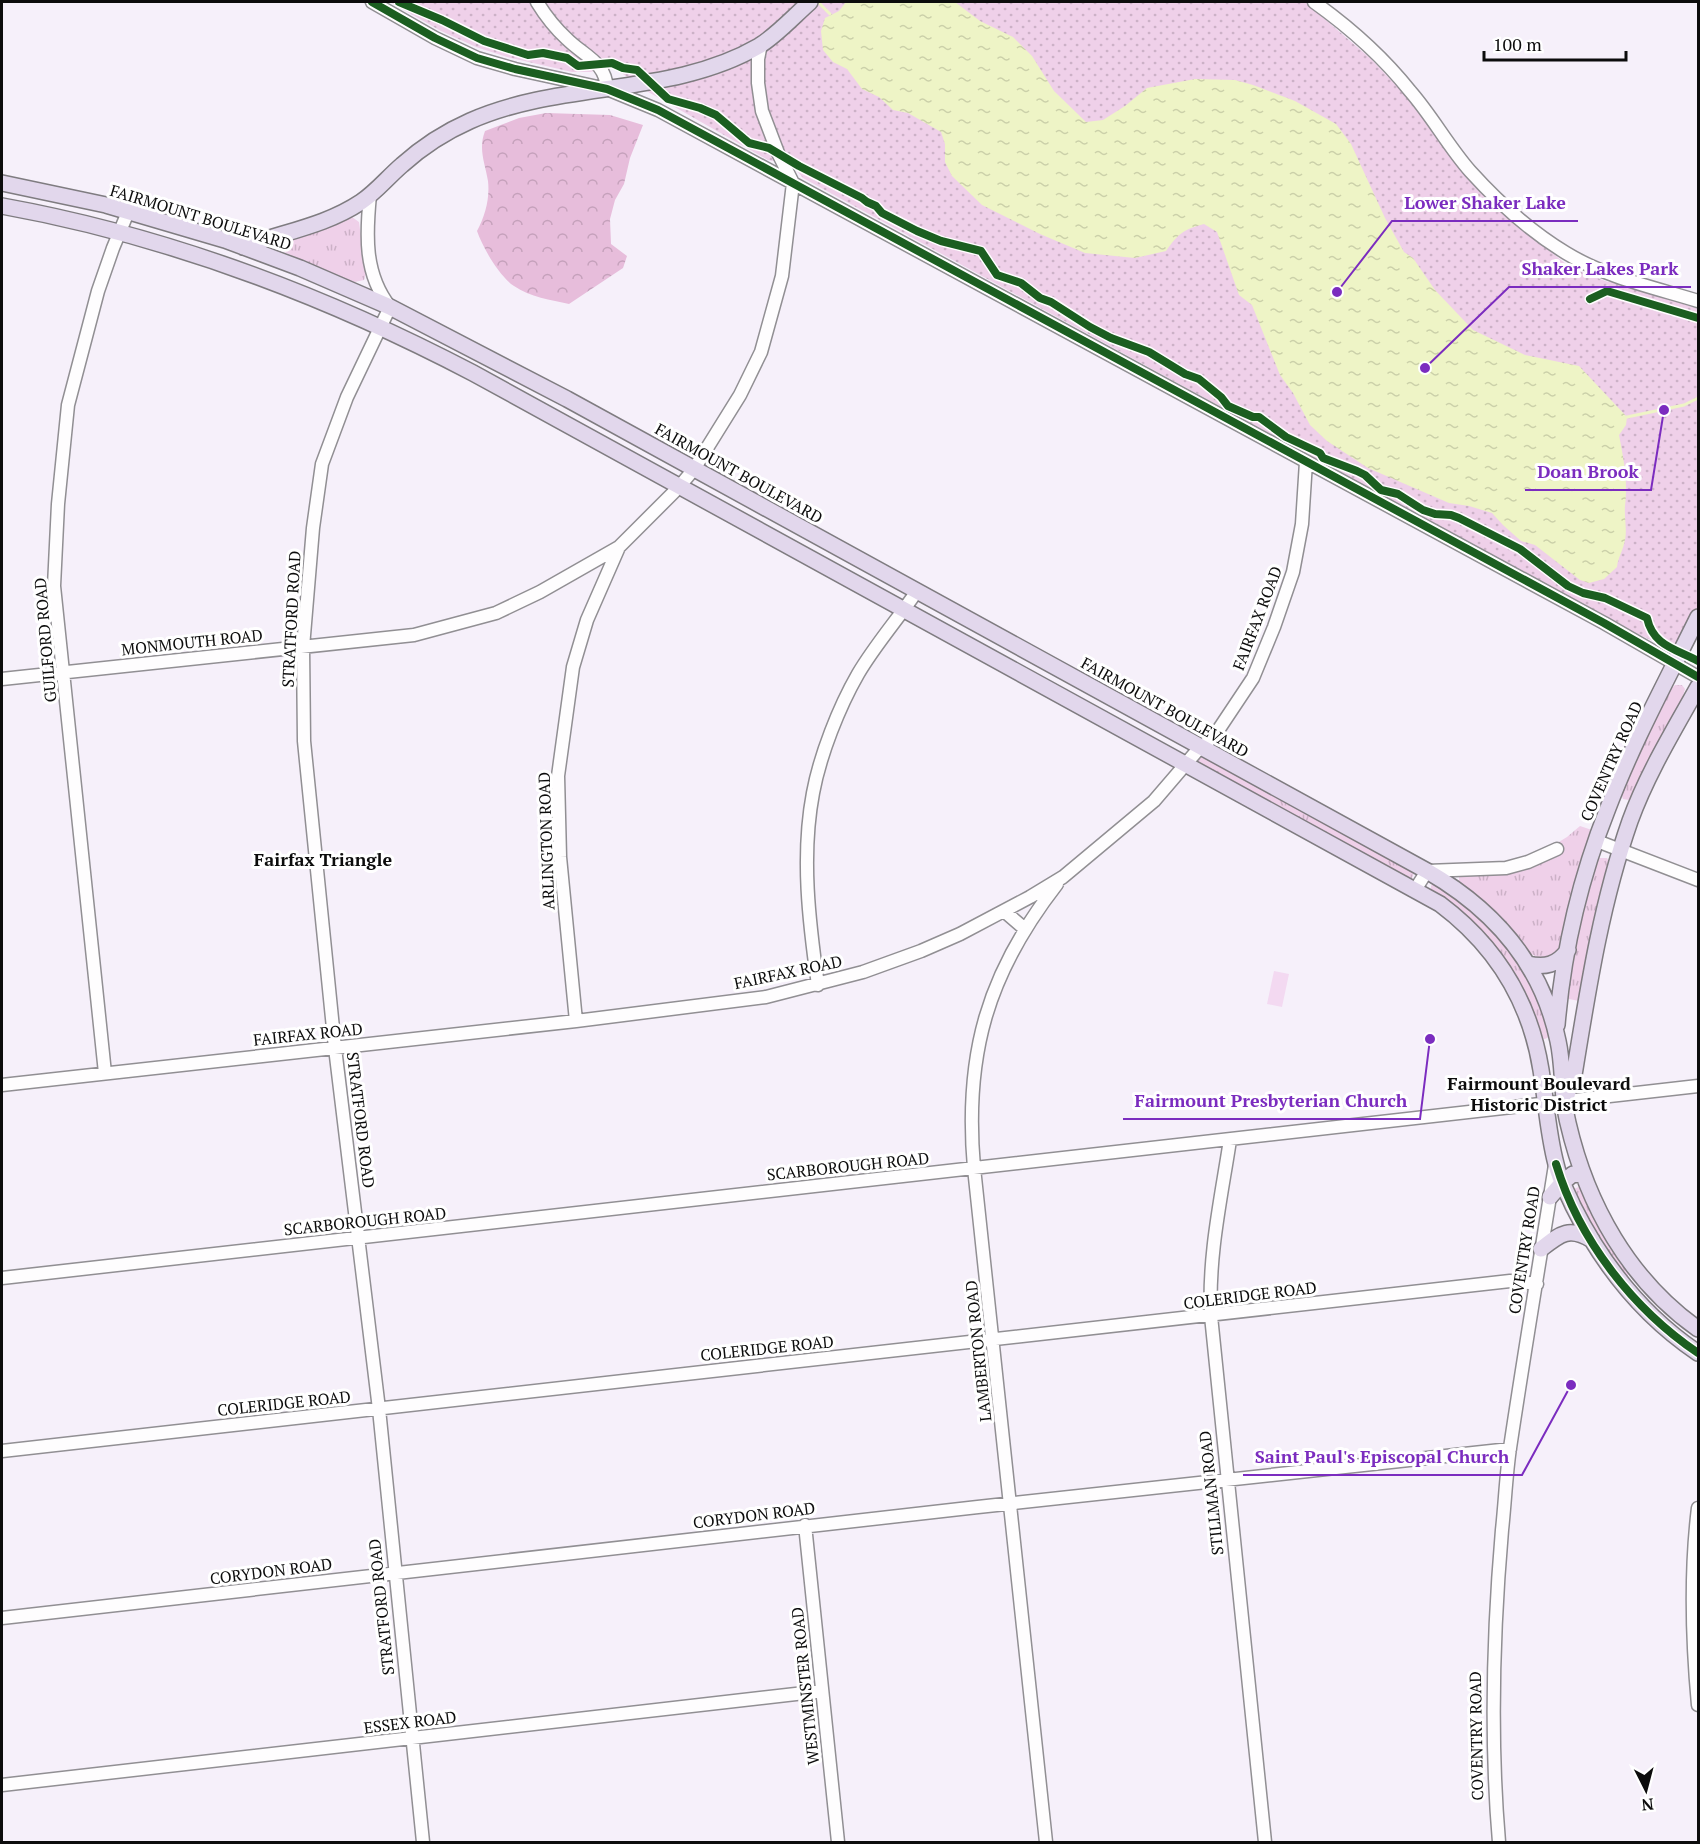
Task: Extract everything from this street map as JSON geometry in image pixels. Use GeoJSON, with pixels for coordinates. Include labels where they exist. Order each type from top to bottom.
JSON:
{"type":"FeatureCollection","features":[{"type":"Feature","properties":{"kind":"main road"},"geometry":{"type":"LineString","coordinates":[[221,263],[244,247],[321,223],[344,212],[370,195],[426,146],[469,121],[534,100],[607,89],[710,68],[761,44],[810,2]]}},
{"type":"Feature","properties":{"kind":"main road","name":"FAIRMOUNT BOULEVARD"},"geometry":{"type":"LineString","coordinates":[[2,183],[64,195],[244,247],[300,268],[390,307],[488,357],[694,469],[1457,889],[1481,908],[1504,931],[1528,964],[1543,996],[1556,1032],[1569,1126],[1583,1175],[1606,1227],[1641,1275],[1670,1306],[1698,1329]]}},
{"type":"Feature","properties":{"kind":"main road"},"geometry":{"type":"LineString","coordinates":[[2,206],[119,232],[221,263],[277,283],[381,327],[463,368],[1440,904],[1487,946],[1509,978],[1523,1004],[1532,1030],[1556,1164],[1562,1183],[1592,1240],[1625,1288],[1659,1323],[1698,1353]]}},
{"type":"Feature","properties":{"kind":"main road","name":"COVENTRY ROAD"},"geometry":{"type":"LineString","coordinates":[[1546,1104],[1552,1078],[1568,950],[1597,841],[1619,782],[1698,617]]}},
{"type":"Feature","properties":{"kind":"main road","name":"COVENTRY ROAD"},"geometry":{"type":"LineString","coordinates":[[1556,1164],[1564,1102],[1574,1075],[1600,925],[1621,850],[1631,819],[1661,753],[1698,687]]}},
{"type":"Feature","properties":{"kind":"main road"},"geometry":{"type":"LineString","coordinates":[[1528,964],[1540,966],[1552,964],[1563,957],[1568,950]]}},
{"type":"Feature","properties":{"kind":"main road"},"geometry":{"type":"LineString","coordinates":[[1550,1197],[1573,1174],[1583,1175]]}},
{"type":"Feature","properties":{"kind":"main road"},"geometry":{"type":"LineString","coordinates":[[1541,1249],[1557,1236],[1568,1233],[1579,1234],[1592,1240]]}},
{"type":"Feature","properties":{"kind":"main road"},"geometry":{"type":"LineString","coordinates":[[1625,1288],[1641,1275]]}},
{"type":"Feature","properties":{"kind":"street"},"geometry":{"type":"LineString","coordinates":[[372,2],[435,38],[477,58],[607,89],[658,110],[1604,623],[1698,677]]}},
{"type":"Feature","properties":{"kind":"street"},"geometry":{"type":"LineString","coordinates":[[537,2],[552,24],[567,40],[599,64],[604,73],[607,89]]}},
{"type":"Feature","properties":{"kind":"street"},"geometry":{"type":"LineString","coordinates":[[1314,2],[1373,51],[1410,90],[1469,169],[1491,193],[1537,234],[1567,254],[1591,266],[1698,301]]}},
{"type":"Feature","properties":{"kind":"street"},"geometry":{"type":"LineString","coordinates":[[761,44],[758,59],[758,83],[762,111],[778,153],[793,183]]}},
{"type":"Feature","properties":{"kind":"street","name":"ARLINGTON ROAD"},"geometry":{"type":"LineString","coordinates":[[576,1021],[560,857],[558,776],[573,667],[587,620],[619,547],[679,488],[694,469],[740,395],[762,352],[782,276],[793,183]]}},
{"type":"Feature","properties":{"kind":"street"},"geometry":{"type":"LineString","coordinates":[[370,195],[368,256],[377,286],[390,307]]}},
{"type":"Feature","properties":{"kind":"street","name":"GUILFORD ROAD"},"geometry":{"type":"LineString","coordinates":[[105,1073],[54,586],[68,405],[106,265],[128,212]]}},
{"type":"Feature","properties":{"kind":"street","name":"STRATFORD ROAD"},"geometry":{"type":"LineString","coordinates":[[390,307],[347,398],[322,464],[313,528],[303,647],[304,741],[335,1048],[379,1409],[423,1842]]}},
{"type":"Feature","properties":{"kind":"street","name":"FAIRFAX ROAD"},"geometry":{"type":"LineString","coordinates":[[2,1085],[576,1021],[766,997],[863,972],[921,951],[1004,911],[1063,877],[1154,801],[1215,735],[1253,678],[1293,572],[1302,524],[1306,462]]}},
{"type":"Feature","properties":{"kind":"street","name":"MONMOUTH ROAD"},"geometry":{"type":"LineString","coordinates":[[2,679],[414,635],[496,613],[540,592],[619,547]]}},
{"type":"Feature","properties":{"kind":"street"},"geometry":{"type":"LineString","coordinates":[[818,985],[810,927],[807,851],[813,793],[832,728],[859,673],[917,591]]}},
{"type":"Feature","properties":{"kind":"street"},"geometry":{"type":"LineString","coordinates":[[1597,841],[1698,880]]}},
{"type":"Feature","properties":{"kind":"street"},"geometry":{"type":"LineString","coordinates":[[1415,890],[1426,871],[1506,868],[1528,862],[1557,849]]}},
{"type":"Feature","properties":{"kind":"street","name":"LAMBERTON ROAD"},"geometry":{"type":"LineString","coordinates":[[1046,1842],[974,1168],[971,1098],[979,1037],[987,1006],[1025,929],[1063,877]]}},
{"type":"Feature","properties":{"kind":"street"},"geometry":{"type":"LineString","coordinates":[[1004,911],[1025,929]]}},
{"type":"Feature","properties":{"kind":"street","name":"SCARBOROUGH ROAD"},"geometry":{"type":"LineString","coordinates":[[2,1278],[1698,1086]]}},
{"type":"Feature","properties":{"kind":"street","name":"STILLMAN ROAD"},"geometry":{"type":"LineString","coordinates":[[1230,1140],[1215,1230],[1210,1286],[1211,1316],[1265,1842]]}},
{"type":"Feature","properties":{"kind":"street","name":"COVENTRY ROAD"},"geometry":{"type":"LineString","coordinates":[[1499,1842],[1493,1780],[1493,1666],[1498,1579],[1510,1449],[1556,1164]]}},
{"type":"Feature","properties":{"kind":"street","name":"COLERIDGE ROAD"},"geometry":{"type":"LineString","coordinates":[[2,1452],[1510,1281],[1537,1284]]}},
{"type":"Feature","properties":{"kind":"street","name":"CORYDON ROAD"},"geometry":{"type":"LineString","coordinates":[[2,1618],[805,1525],[1010,1505],[1510,1449]]}},
{"type":"Feature","properties":{"kind":"street"},"geometry":{"type":"LineString","coordinates":[[1698,1508],[1693,1653],[1698,1705]]}},
{"type":"Feature","properties":{"kind":"street","name":"WESTMINSTER ROAD"},"geometry":{"type":"LineString","coordinates":[[805,1525],[838,1842]]}},
{"type":"Feature","properties":{"kind":"street","name":"ESSEX ROAD"},"geometry":{"type":"LineString","coordinates":[[2,1785],[822,1691]]}},
{"type":"Feature","properties":{"kind":"green space"},"geometry":{"type":"Polygon","coordinates":[[[390,2],[1305,2],[1371,59],[1406,96],[1473,183],[1496,208],[1571,268],[1608,282],[1616,281],[1698,309],[1698,606],[1675,648],[1670,649],[1629,630],[803,178],[792,165],[768,160],[650,93],[613,67],[590,72],[572,72],[507,57],[476,47],[441,31],[390,2]]]}},
{"type":"Feature","properties":{"kind":"green space"},"geometry":{"type":"Polygon","coordinates":[[[546,113],[610,115],[643,125],[610,219],[611,244],[627,256],[623,268],[569,304],[534,295],[514,286],[492,261],[477,231],[488,201],[488,181],[482,150],[485,131],[519,118],[546,113]]]}},
{"type":"Feature","properties":{"kind":"green space"},"geometry":{"type":"Polygon","coordinates":[[[352,217],[359,222],[366,273],[364,280],[346,281],[280,250],[279,245],[282,242],[352,217]]]}},
{"type":"Feature","properties":{"kind":"green space"},"geometry":{"type":"Polygon","coordinates":[[[1675,685],[1682,685],[1685,689],[1683,696],[1633,796],[1629,800],[1623,799],[1620,791],[1670,690],[1675,685]]]}},
{"type":"Feature","properties":{"kind":"green space"},"geometry":{"type":"Polygon","coordinates":[[[1200,756],[1206,756],[1410,866],[1414,873],[1412,878],[1405,878],[1199,765],[1197,759],[1200,756]]]}},
{"type":"Feature","properties":{"kind":"green space"},"geometry":{"type":"Polygon","coordinates":[[[1580,826],[1595,831],[1561,950],[1545,959],[1537,957],[1525,949],[1498,917],[1463,886],[1459,881],[1459,876],[1514,869],[1567,837],[1580,826]]]}},
{"type":"Feature","properties":{"kind":"green space"},"geometry":{"type":"Polygon","coordinates":[[[1607,858],[1611,865],[1579,1001],[1564,998],[1570,958],[1595,861],[1607,858]]]}},
{"type":"Feature","properties":{"kind":"green space"},"geometry":{"type":"Polygon","coordinates":[[[1433,883],[1439,883],[1475,911],[1508,947],[1533,989],[1549,1037],[1540,1038],[1527,1001],[1431,891],[1433,883]]]}},
{"type":"Feature","properties":{"kind":"green space"},"geometry":{"type":"Polygon","coordinates":[[[1582,1186],[1629,1271],[1626,1277],[1600,1246],[1573,1189],[1582,1186]]]}},
{"type":"Feature","properties":{"kind":"shaded area"},"geometry":{"type":"Polygon","coordinates":[[[1274,971],[1289,974],[1282,1007],[1267,1004],[1274,971]]]}},
{"type":"Feature","properties":{"kind":"water"},"geometry":{"type":"Polygon","coordinates":[[[846,2],[955,2],[980,21],[1013,37],[1032,56],[1054,91],[1086,122],[1103,120],[1147,88],[1195,79],[1235,80],[1253,85],[1295,101],[1336,124],[1351,144],[1385,218],[1404,252],[1413,258],[1435,290],[1473,330],[1525,355],[1579,366],[1627,417],[1626,425],[1619,435],[1626,479],[1626,530],[1617,567],[1604,579],[1589,583],[1580,580],[1535,545],[1521,541],[1492,513],[1449,503],[1368,468],[1327,441],[1310,425],[1293,393],[1280,375],[1252,305],[1239,295],[1217,232],[1204,224],[1182,233],[1166,251],[1135,258],[1085,253],[982,205],[952,176],[945,162],[945,144],[941,132],[908,113],[893,110],[879,97],[862,89],[847,69],[833,62],[823,50],[821,31],[825,18],[839,11],[846,2]]]}},
{"type":"Feature","properties":{"kind":"waterway"},"geometry":{"type":"LineString","coordinates":[[818,2],[830,14]]}},
{"type":"Feature","properties":{"kind":"waterway"},"geometry":{"type":"LineString","coordinates":[[1627,417],[1684,405],[1698,398]]}},
{"type":"Feature","properties":{"kind":"cycle path"},"geometry":{"type":"LineString","coordinates":[[372,2],[435,38],[477,58],[515,69],[607,89],[658,110],[1604,623],[1698,677]]}},
{"type":"Feature","properties":{"kind":"cycle path"},"geometry":{"type":"LineString","coordinates":[[399,2],[484,41],[528,55],[543,53],[567,58],[578,66],[612,63],[623,68],[637,70],[668,99],[716,115],[749,143],[769,148],[876,206],[882,213],[941,241],[981,251],[997,275],[1021,283],[1040,298],[1051,302],[1090,327],[1111,338],[1149,352],[1185,374],[1199,379],[1221,397],[1228,406],[1253,417],[1259,417],[1286,437],[1320,453],[1323,458],[1365,475],[1381,490],[1398,494],[1423,510],[1459,518],[1520,549],[1568,586],[1583,593],[1605,598],[1647,618],[1654,635],[1660,641],[1698,661]]}},
{"type":"Feature","properties":{"kind":"cycle path"},"geometry":{"type":"LineString","coordinates":[[1590,299],[1607,291],[1698,318]]}},
{"type":"Feature","properties":{"kind":"cycle path"},"geometry":{"type":"LineString","coordinates":[[1556,1164],[1579,1219],[1611,1270],[1652,1316],[1698,1353]]}},
{"type":"Feature","properties":{"kind":"place","name":"Lower Shaker Lake"},"geometry":{"type":"Point","coordinates":[1337,292]}},
{"type":"Feature","properties":{"kind":"place","name":"Shaker Lakes Park"},"geometry":{"type":"Point","coordinates":[1425,368]}},
{"type":"Feature","properties":{"kind":"place","name":"Doan Brook"},"geometry":{"type":"Point","coordinates":[1664,410]}},
{"type":"Feature","properties":{"kind":"place","name":"Fairmount Presbyterian Church"},"geometry":{"type":"Point","coordinates":[1430,1039]}},
{"type":"Feature","properties":{"kind":"place","name":"Saint Paul's Episcopal Church"},"geometry":{"type":"Point","coordinates":[1571,1385]}},
{"type":"Feature","properties":{"kind":"district","name":"Fairfax Triangle"},"geometry":{"type":"Point","coordinates":[323,860]}},
{"type":"Feature","properties":{"kind":"district","name":"Fairmount Boulevard Historic District"},"geometry":{"type":"Point","coordinates":[1539,1094]}}]}
